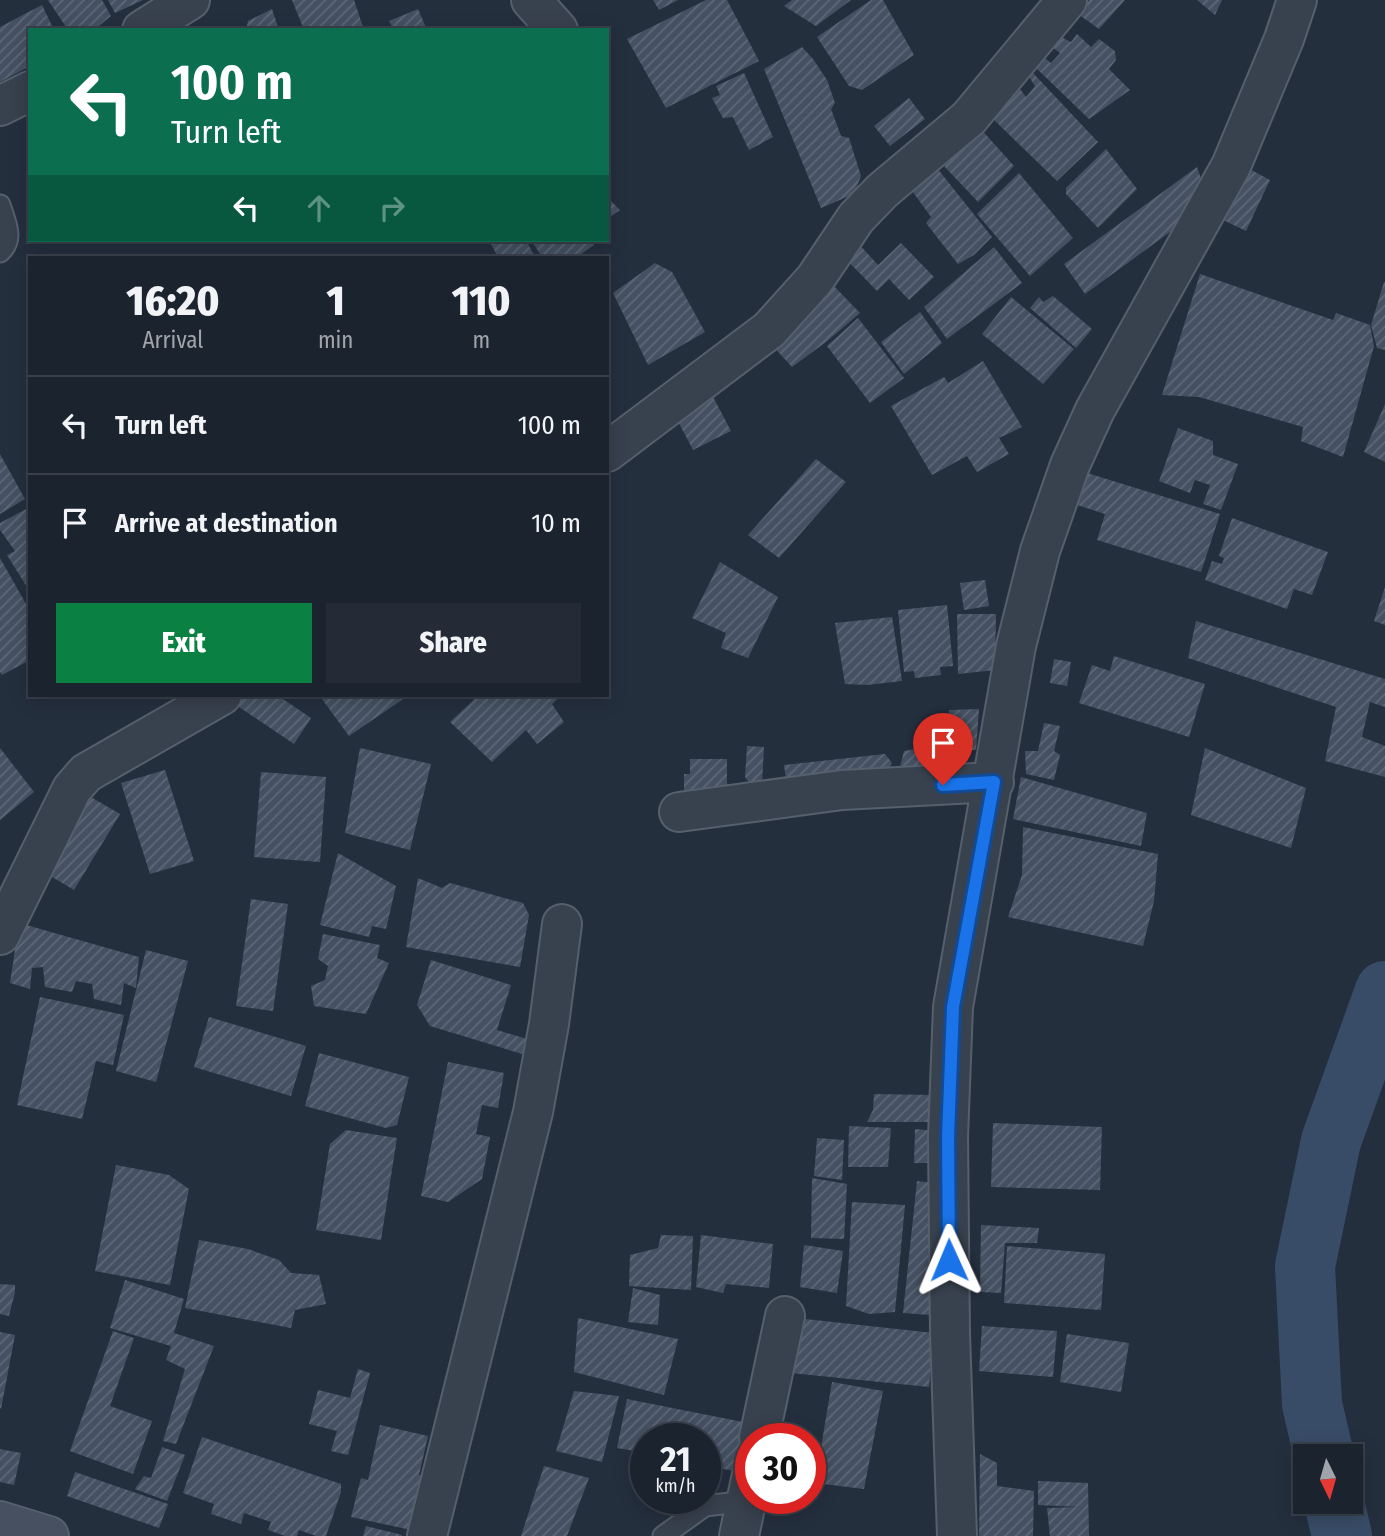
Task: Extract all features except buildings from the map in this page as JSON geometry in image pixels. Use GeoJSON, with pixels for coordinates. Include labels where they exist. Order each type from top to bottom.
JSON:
{"type":"FeatureCollection","features":[{"type":"Feature","properties":{"kind":"street"},"geometry":{"type":"LineString","coordinates":[[145,28],[190,0]]}},
{"type":"Feature","properties":{"kind":"street"},"geometry":{"type":"LineString","coordinates":[[531,0],[556,28]]}},
{"type":"Feature","properties":{"kind":"street"},"geometry":{"type":"LineString","coordinates":[[609,450],[769,330],[815,279],[856,218],[883,191],[969,118],[1067,0]]}},
{"type":"Feature","properties":{"kind":"street"},"geometry":{"type":"LineString","coordinates":[[957,1536],[950,1334],[948,1163],[953,1007],[1023,615],[1040,551],[1070,465],[1095,410],[1231,166],[1284,39],[1297,0]]}},
{"type":"Feature","properties":{"kind":"street"},"geometry":{"type":"LineString","coordinates":[[0,106],[28,93]]}},
{"type":"Feature","properties":{"kind":"street"},"geometry":{"type":"LineString","coordinates":[[0,935],[72,789],[86,773],[219,697]]}},
{"type":"Feature","properties":{"kind":"street"},"geometry":{"type":"LineString","coordinates":[[679,812],[842,790],[994,782]]}},
{"type":"Feature","properties":{"kind":"street"},"geometry":{"type":"LineString","coordinates":[[427,1536],[533,1112],[549,1024],[562,924]]}},
{"type":"Feature","properties":{"kind":"street"},"geometry":{"type":"LineString","coordinates":[[762,1423],[785,1316]]}},
{"type":"Feature","properties":{"kind":"street"},"geometry":{"type":"LineString","coordinates":[[0,1521],[49,1536]]}},
{"type":"Feature","properties":{"kind":"lane"},"geometry":{"type":"LineString","coordinates":[[0,205],[9,234],[7,246],[0,252]]}},
{"type":"Feature","properties":{"kind":"lane"},"geometry":{"type":"LineString","coordinates":[[663,1536],[705,1506],[735,1505]]}},
{"type":"Feature","properties":{"kind":"waterway"},"geometry":{"type":"LineString","coordinates":[[1321,1444],[1312,1404],[1305,1266],[1331,1141],[1385,991]]}},
{"type":"Feature","properties":{"kind":"waterway"},"geometry":{"type":"LineString","coordinates":[[1337,1514],[1342,1536]]}},
{"type":"Feature","properties":{"kind":"route"},"geometry":{"type":"LineString","coordinates":[[943,785],[994,782],[953,1007],[948,1137],[949,1260]]}}]}
